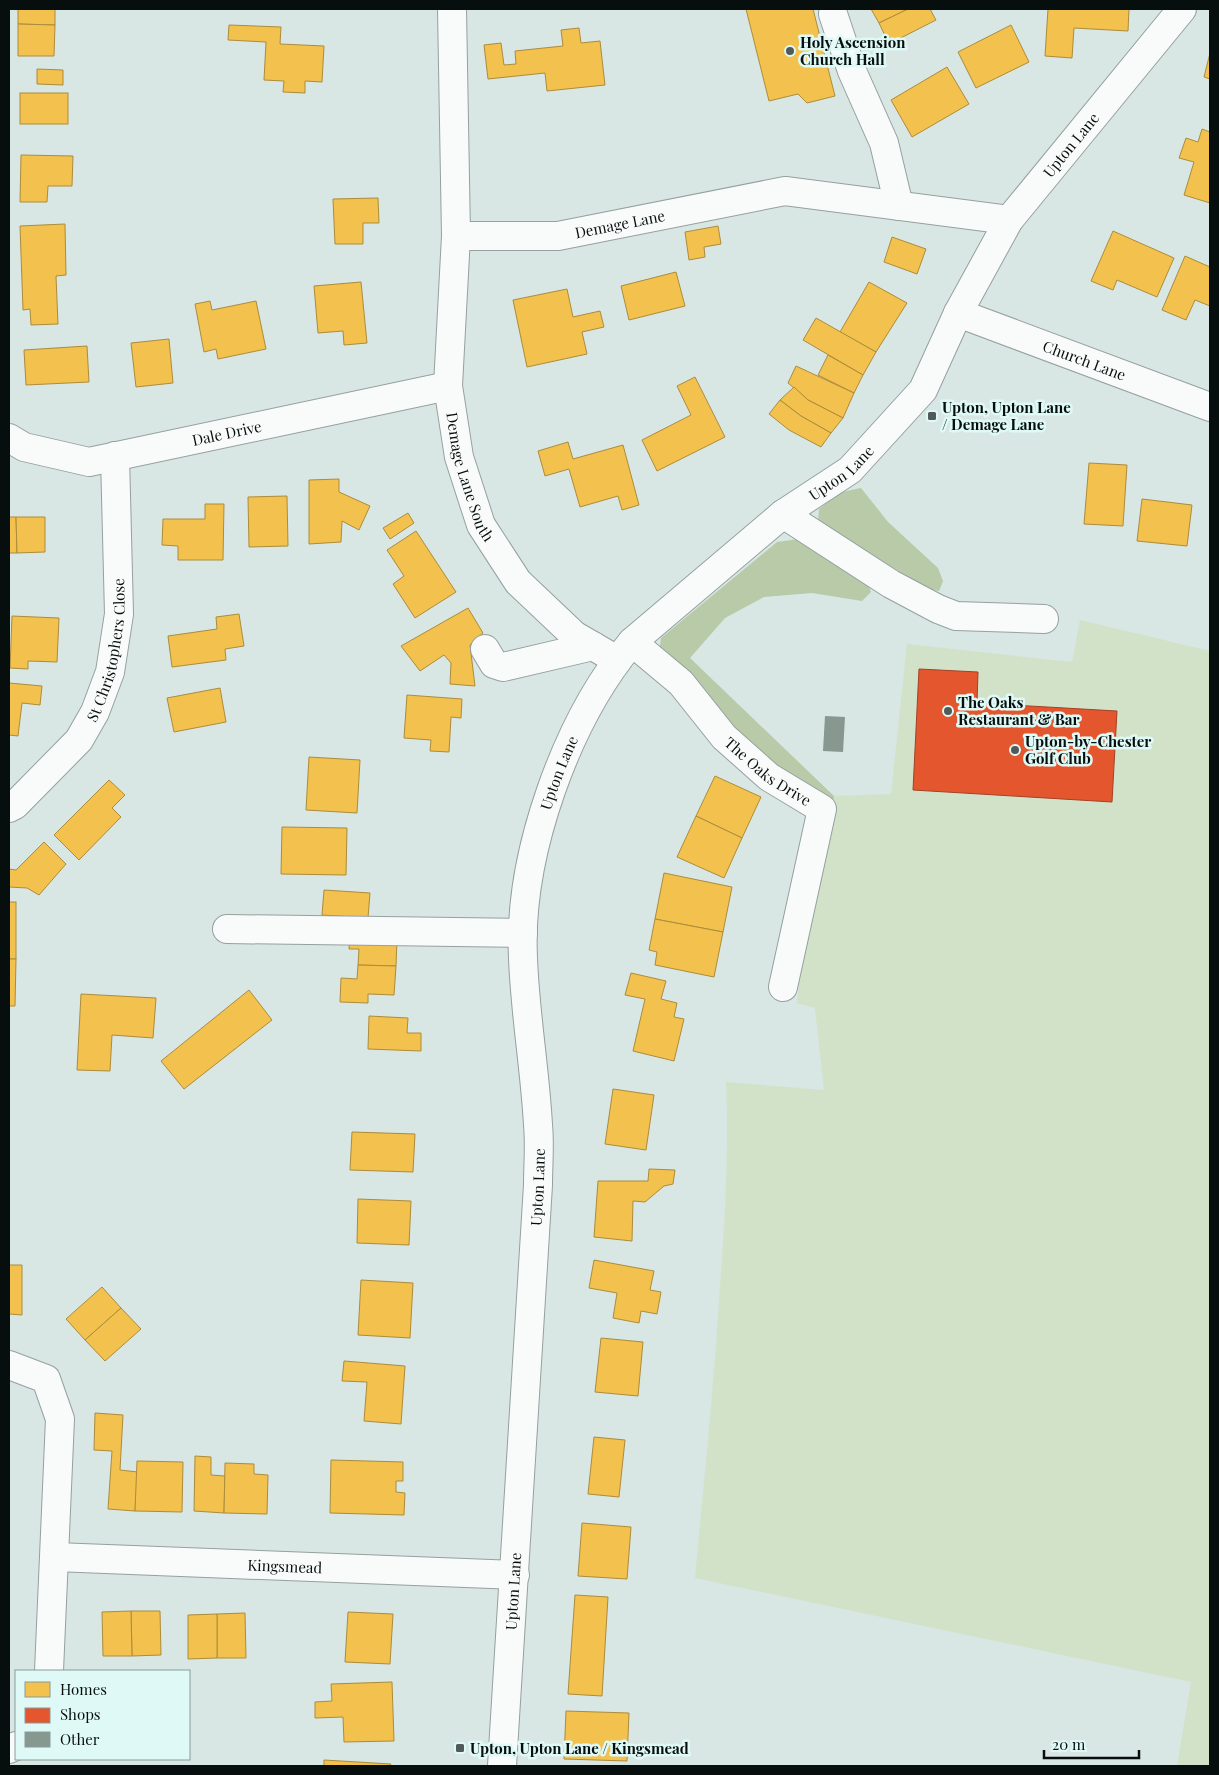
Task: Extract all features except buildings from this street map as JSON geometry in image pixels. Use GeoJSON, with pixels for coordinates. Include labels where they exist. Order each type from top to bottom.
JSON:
{"type":"FeatureCollection","features":[{"type":"Feature","properties":{"kind":"street"},"geometry":{"type":"LineString","coordinates":[[452,9],[456,236]]}},
{"type":"Feature","properties":{"kind":"street","name":"Upton Lane"},"geometry":{"type":"LineString","coordinates":[[502,1766],[515,1575],[537,1195],[539,1127],[528,1030],[522,957],[523,933],[525,906],[536,842],[554,784],[586,711],[625,651],[782,514],[850,470],[924,390],[958,313],[1009,220],[1182,9]]}},
{"type":"Feature","properties":{"kind":"street"},"geometry":{"type":"LineString","coordinates":[[833,14],[852,71],[884,143],[899,206]]}},
{"type":"Feature","properties":{"kind":"street","name":"Demage Lane"},"geometry":{"type":"LineString","coordinates":[[456,236],[558,236],[785,191],[1009,220]]}},
{"type":"Feature","properties":{"kind":"street","name":"Demage Lane South"},"geometry":{"type":"LineString","coordinates":[[456,236],[448,386],[459,457],[481,525],[518,582],[574,635],[593,646],[625,651]]}},
{"type":"Feature","properties":{"kind":"street","name":"Church Lane"},"geometry":{"type":"LineString","coordinates":[[958,313],[1210,407]]}},
{"type":"Feature","properties":{"kind":"street","name":"Dale Drive"},"geometry":{"type":"LineString","coordinates":[[9,438],[24,447],[88,462],[448,386]]}},
{"type":"Feature","properties":{"kind":"street","name":"St Christophers Close"},"geometry":{"type":"LineString","coordinates":[[9,808],[15,805],[79,740],[95,712],[110,672],[119,614],[115,456]]}},
{"type":"Feature","properties":{"kind":"street"},"geometry":{"type":"LineString","coordinates":[[782,514],[891,584],[938,609],[956,616],[1044,619]]}},
{"type":"Feature","properties":{"kind":"street"},"geometry":{"type":"LineString","coordinates":[[485,649],[494,664],[503,667],[593,646]]}},
{"type":"Feature","properties":{"kind":"street","name":"The Oaks Drive"},"geometry":{"type":"LineString","coordinates":[[625,651],[681,683],[724,737],[769,777],[822,809],[782,987]]}},
{"type":"Feature","properties":{"kind":"street"},"geometry":{"type":"LineString","coordinates":[[227,930],[523,933]]}},
{"type":"Feature","properties":{"kind":"street"},"geometry":{"type":"LineString","coordinates":[[9,1366],[46,1379],[60,1419],[49,1670]]}},
{"type":"Feature","properties":{"kind":"street","name":"Kingsmead"},"geometry":{"type":"LineString","coordinates":[[54,1557],[515,1575]]}},
{"type":"Feature","properties":{"kind":"green space"},"geometry":{"type":"Polygon","coordinates":[[[861,488],[888,522],[938,568],[943,581],[939,591],[929,589],[818,523],[819,509],[842,492],[861,488]]]}},
{"type":"Feature","properties":{"kind":"green space"},"geometry":{"type":"Polygon","coordinates":[[[799,539],[866,578],[871,592],[862,601],[812,593],[764,597],[725,618],[690,658],[834,796],[832,820],[659,654],[661,638],[777,542],[799,539]]]}},
{"type":"Feature","properties":{"kind":"green space","name":"Upton-by-Chester Golf Club"},"geometry":{"type":"Polygon","coordinates":[[[1080,620],[1210,651],[1210,1766],[1177,1766],[1191,1682],[695,1578],[718,1323],[727,1159],[726,1082],[824,1090],[815,1008],[797,1003],[800,969],[832,820],[834,796],[891,794],[907,644],[1072,662],[1080,620]]]}},
{"type":"Feature","properties":{"kind":"place","name":"Holy Ascension Church Hall"},"geometry":{"type":"Point","coordinates":[790,51]}},
{"type":"Feature","properties":{"kind":"place","name":"Upton, Upton Lane / Demage Lane"},"geometry":{"type":"Point","coordinates":[932,416]}},
{"type":"Feature","properties":{"kind":"place","name":"The Oaks Restaurant & Bar"},"geometry":{"type":"Point","coordinates":[948,711]}},
{"type":"Feature","properties":{"kind":"place","name":"Upton-by-Chester Golf Club"},"geometry":{"type":"Point","coordinates":[1015,750]}},
{"type":"Feature","properties":{"kind":"place","name":"Upton, Upton Lane / Kingsmead"},"geometry":{"type":"Point","coordinates":[460,1748]}}]}
